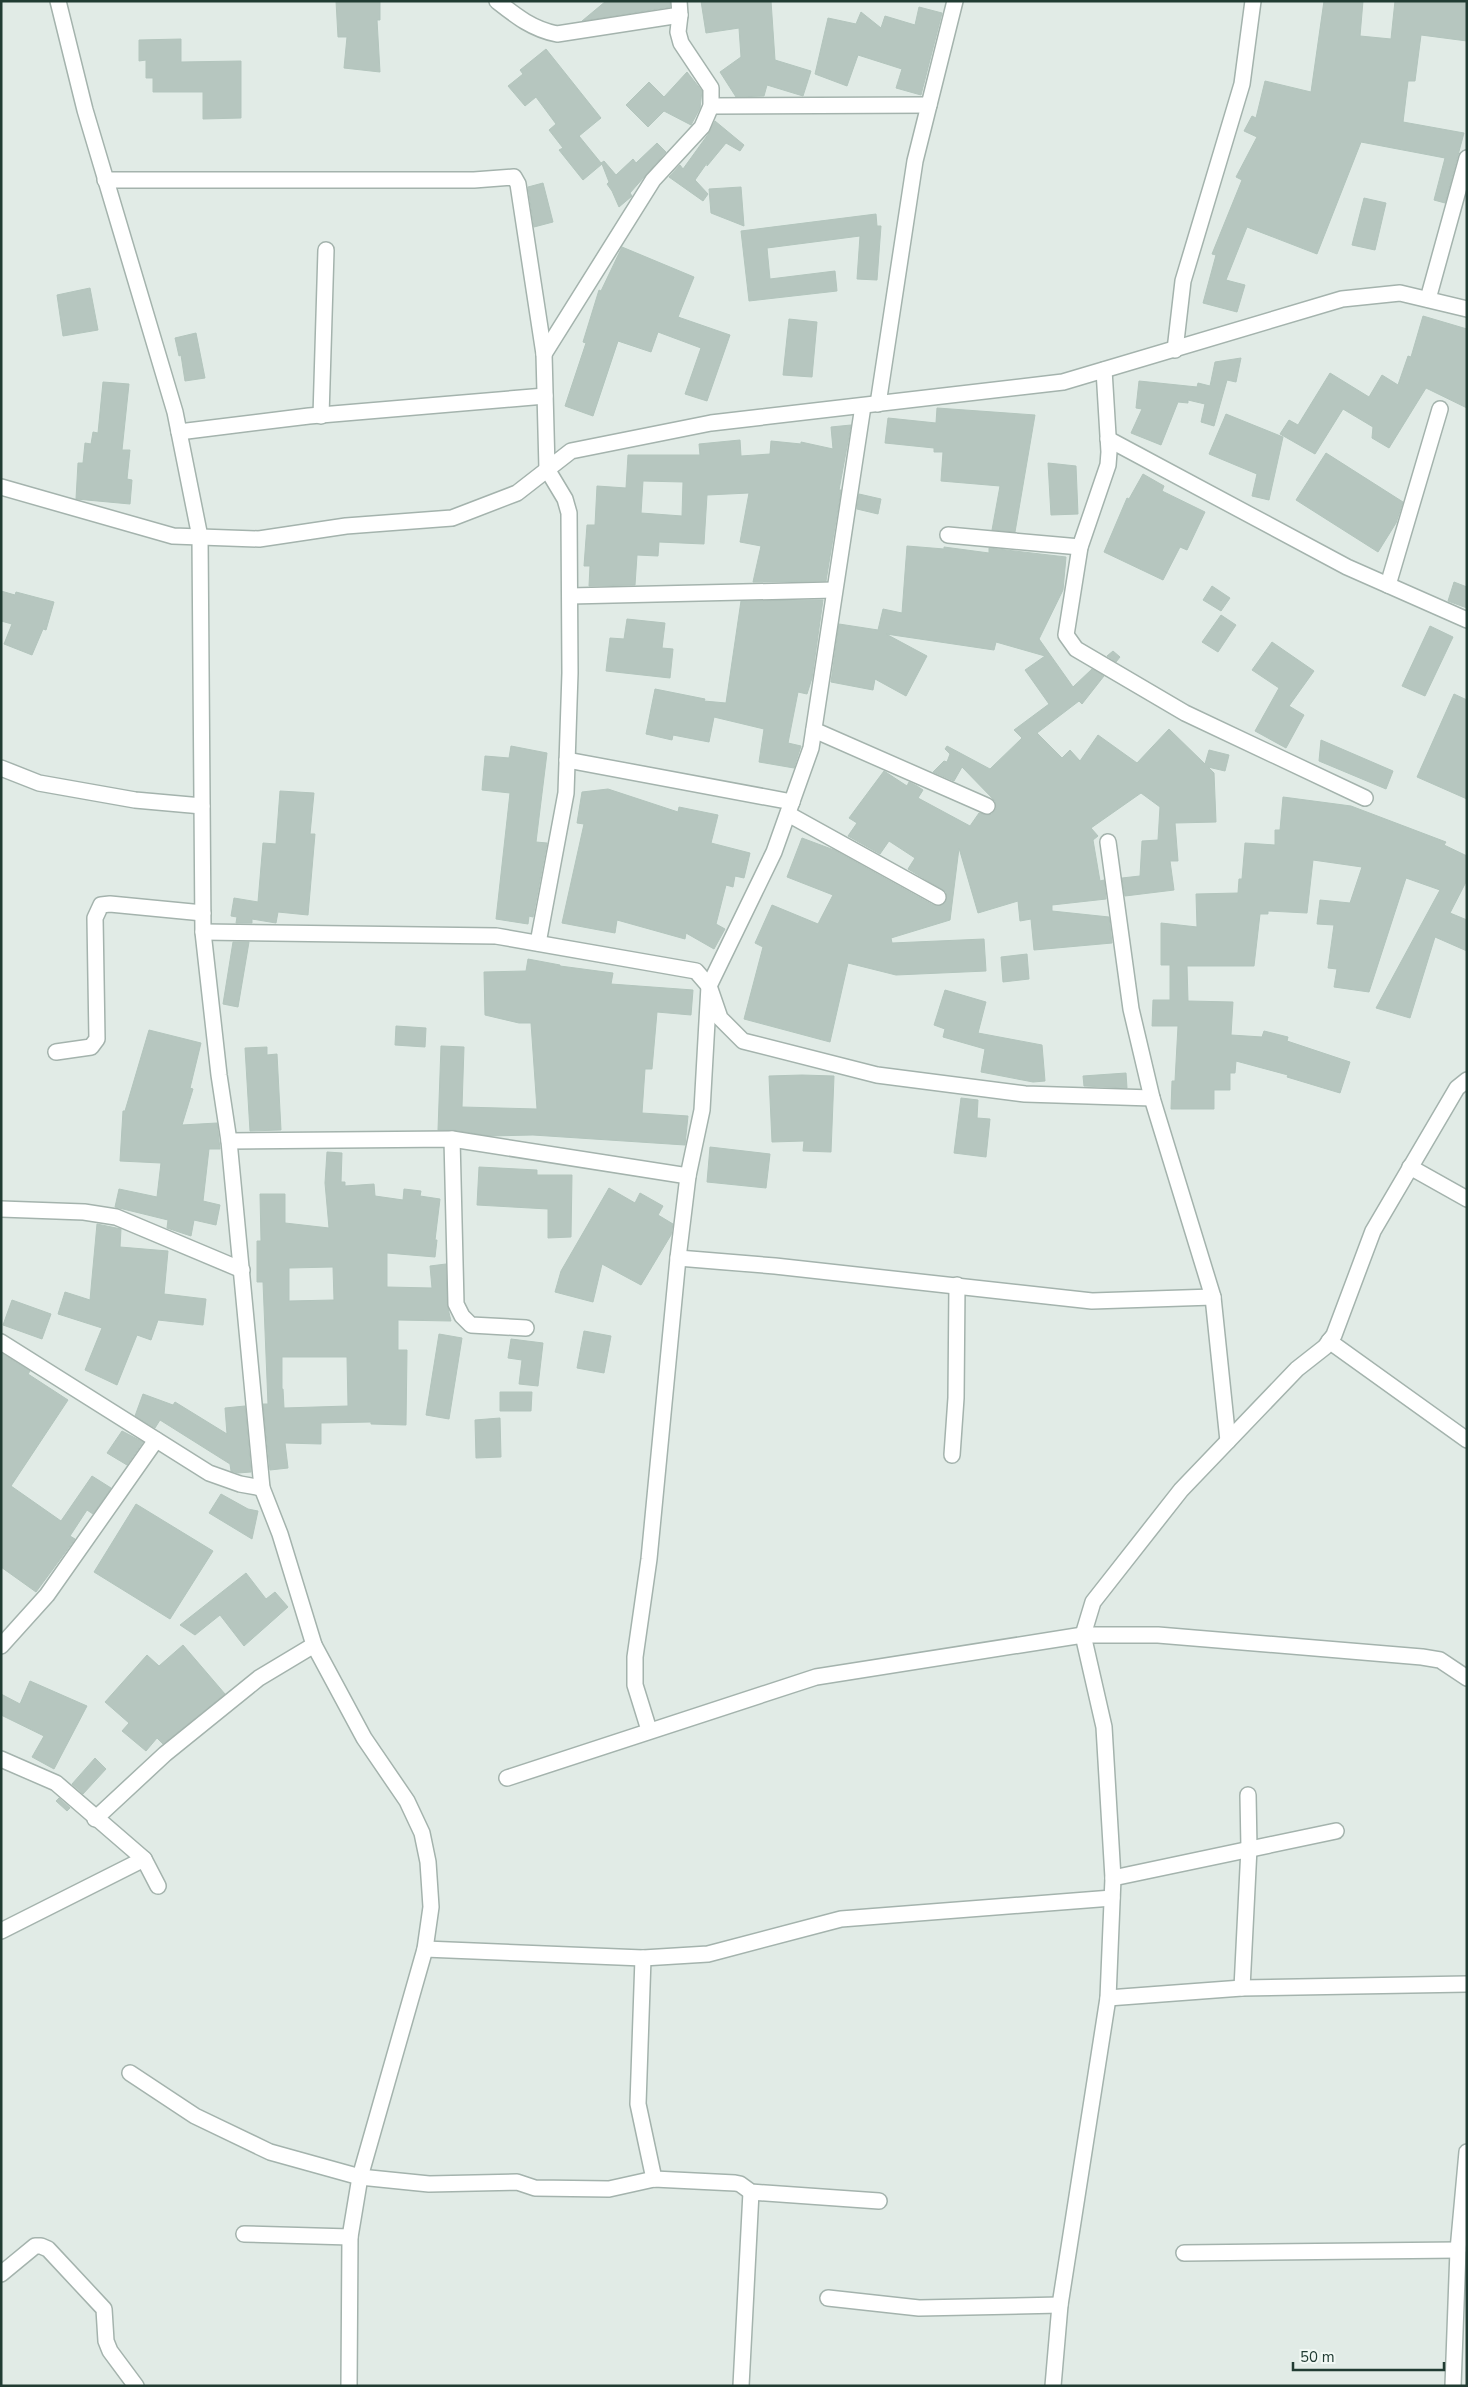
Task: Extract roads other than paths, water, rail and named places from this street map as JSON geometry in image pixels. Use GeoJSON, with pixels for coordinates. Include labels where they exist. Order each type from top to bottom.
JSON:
{"type":"FeatureCollection","features":[{"type":"Feature","properties":{"kind":"street"},"geometry":{"type":"LineString","coordinates":[[58,1],[105,180],[179,432],[200,537],[203,932],[219,1075],[230,1141],[262,1488],[280,1534],[314,1645],[364,1738],[407,1801],[422,1833],[428,1862],[431,1907],[425,1949],[360,2176],[350,2237],[349,2386]]}},
{"type":"Feature","properties":{"kind":"street"},"geometry":{"type":"LineString","coordinates":[[497,1],[524,22],[542,31],[557,34],[679,8],[678,32],[681,43],[711,88],[711,106],[702,127],[653,180],[544,354]]}},
{"type":"Feature","properties":{"kind":"street"},"geometry":{"type":"LineString","coordinates":[[650,1730],[636,1686],[635,1657],[649,1559],[678,1258],[688,1176],[702,1110],[709,986],[774,852],[811,748],[834,590],[871,405],[916,161],[955,1]]}},
{"type":"Feature","properties":{"kind":"street"},"geometry":{"type":"LineString","coordinates":[[1175,350],[1183,281],[1242,84],[1254,1]]}},
{"type":"Feature","properties":{"kind":"street"},"geometry":{"type":"LineString","coordinates":[[711,106],[929,105]]}},
{"type":"Feature","properties":{"kind":"street"},"geometry":{"type":"LineString","coordinates":[[1428,299],[1467,158]]}},
{"type":"Feature","properties":{"kind":"street"},"geometry":{"type":"LineString","coordinates":[[105,180],[474,180],[514,177],[518,184],[544,354],[547,469],[565,499],[569,513],[570,596],[566,793],[538,943]]}},
{"type":"Feature","properties":{"kind":"street"},"geometry":{"type":"LineString","coordinates":[[321,416],[326,250]]}},
{"type":"Feature","properties":{"kind":"street"},"geometry":{"type":"LineString","coordinates":[[1,487],[173,536],[259,539],[346,526],[452,518],[517,493],[571,451],[580,449],[711,423],[1063,382],[1342,299],[1400,293],[1467,308]]}},
{"type":"Feature","properties":{"kind":"street"},"geometry":{"type":"LineString","coordinates":[[1104,370],[1108,464],[1080,547],[1066,635],[1076,649],[1185,713],[1365,798]]}},
{"type":"Feature","properties":{"kind":"street"},"geometry":{"type":"LineString","coordinates":[[179,432],[321,416],[545,396]]}},
{"type":"Feature","properties":{"kind":"street"},"geometry":{"type":"LineString","coordinates":[[1388,585],[1440,409]]}},
{"type":"Feature","properties":{"kind":"street"},"geometry":{"type":"LineString","coordinates":[[1108,439],[1347,567],[1467,620]]}},
{"type":"Feature","properties":{"kind":"street"},"geometry":{"type":"LineString","coordinates":[[948,535],[1080,547]]}},
{"type":"Feature","properties":{"kind":"street"},"geometry":{"type":"LineString","coordinates":[[570,596],[834,590]]}},
{"type":"Feature","properties":{"kind":"street"},"geometry":{"type":"LineString","coordinates":[[814,730],[987,806]]}},
{"type":"Feature","properties":{"kind":"street"},"geometry":{"type":"LineString","coordinates":[[567,760],[790,808],[938,897]]}},
{"type":"Feature","properties":{"kind":"street"},"geometry":{"type":"LineString","coordinates":[[1,768],[40,783],[135,800],[202,806]]}},
{"type":"Feature","properties":{"kind":"street"},"geometry":{"type":"LineString","coordinates":[[1108,842],[1131,1009],[1152,1098],[1213,1297],[1228,1441]]}},
{"type":"Feature","properties":{"kind":"street"},"geometry":{"type":"LineString","coordinates":[[56,1052],[90,1047],[98,1039],[95,918],[101,906],[110,904],[203,913]]}},
{"type":"Feature","properties":{"kind":"street"},"geometry":{"type":"LineString","coordinates":[[203,932],[496,936],[696,970],[709,986],[720,1018],[743,1041],[876,1075],[1025,1094],[1152,1098]]}},
{"type":"Feature","properties":{"kind":"street"},"geometry":{"type":"LineString","coordinates":[[1053,2386],[1060,2305],[1108,1998],[1113,1878],[1104,1728],[1083,1634],[1093,1602],[1181,1490],[1297,1369],[1325,1347],[1334,1335],[1373,1231],[1456,1088],[1467,1080]]}},
{"type":"Feature","properties":{"kind":"street"},"geometry":{"type":"LineString","coordinates":[[230,1141],[452,1139],[688,1176]]}},
{"type":"Feature","properties":{"kind":"street"},"geometry":{"type":"LineString","coordinates":[[452,1139],[456,1304],[462,1316],[471,1325],[526,1328]]}},
{"type":"Feature","properties":{"kind":"street"},"geometry":{"type":"LineString","coordinates":[[1410,1167],[1467,1199]]}},
{"type":"Feature","properties":{"kind":"street"},"geometry":{"type":"LineString","coordinates":[[1,1210],[84,1212],[116,1217],[242,1270]]}},
{"type":"Feature","properties":{"kind":"street"},"geometry":{"type":"LineString","coordinates":[[678,1258],[957,1285],[1092,1301],[1213,1297]]}},
{"type":"Feature","properties":{"kind":"street"},"geometry":{"type":"LineString","coordinates":[[952,1455],[956,1398],[957,1285]]}},
{"type":"Feature","properties":{"kind":"street"},"geometry":{"type":"LineString","coordinates":[[1329,1341],[1467,1440]]}},
{"type":"Feature","properties":{"kind":"street"},"geometry":{"type":"LineString","coordinates":[[1,1342],[208,1473],[240,1484],[262,1488]]}},
{"type":"Feature","properties":{"kind":"street"},"geometry":{"type":"LineString","coordinates":[[1,1646],[47,1595],[156,1440]]}},
{"type":"Feature","properties":{"kind":"street"},"geometry":{"type":"LineString","coordinates":[[507,1778],[816,1677],[1083,1634],[1158,1635],[1422,1657],[1440,1660],[1467,1678]]}},
{"type":"Feature","properties":{"kind":"street"},"geometry":{"type":"LineString","coordinates":[[96,1819],[165,1754],[258,1678],[314,1645]]}},
{"type":"Feature","properties":{"kind":"street"},"geometry":{"type":"LineString","coordinates":[[1,1759],[49,1778],[144,1859],[158,1886]]}},
{"type":"Feature","properties":{"kind":"street"},"geometry":{"type":"LineString","coordinates":[[1242,1988],[1249,1848],[1248,1795]]}},
{"type":"Feature","properties":{"kind":"street"},"geometry":{"type":"LineString","coordinates":[[1113,1878],[1336,1831]]}},
{"type":"Feature","properties":{"kind":"street"},"geometry":{"type":"LineString","coordinates":[[1,1931],[144,1859]]}},
{"type":"Feature","properties":{"kind":"street"},"geometry":{"type":"LineString","coordinates":[[425,1949],[642,1958],[708,1954],[841,1919],[1112,1898]]}},
{"type":"Feature","properties":{"kind":"street"},"geometry":{"type":"LineString","coordinates":[[642,1958],[638,2104],[654,2179]]}},
{"type":"Feature","properties":{"kind":"street"},"geometry":{"type":"LineString","coordinates":[[1108,1998],[1242,1988],[1467,1984]]}},
{"type":"Feature","properties":{"kind":"street"},"geometry":{"type":"LineString","coordinates":[[130,2073],[195,2116],[270,2152],[360,2176],[429,2184],[500,2181],[517,2182],[535,2188],[609,2189],[654,2179],[740,2184],[751,2192],[879,2201]]}},
{"type":"Feature","properties":{"kind":"street"},"geometry":{"type":"LineString","coordinates":[[1453,2386],[1458,2250],[1467,2152]]}},
{"type":"Feature","properties":{"kind":"street"},"geometry":{"type":"LineString","coordinates":[[741,2386],[751,2192]]}},
{"type":"Feature","properties":{"kind":"street"},"geometry":{"type":"LineString","coordinates":[[244,2234],[350,2237]]}},
{"type":"Feature","properties":{"kind":"street"},"geometry":{"type":"LineString","coordinates":[[1,2274],[36,2246],[48,2249],[104,2309],[106,2342],[110,2351],[136,2386]]}},
{"type":"Feature","properties":{"kind":"street"},"geometry":{"type":"LineString","coordinates":[[1184,2253],[1458,2250]]}},
{"type":"Feature","properties":{"kind":"street"},"geometry":{"type":"LineString","coordinates":[[828,2298],[919,2308],[1060,2305]]}}]}
